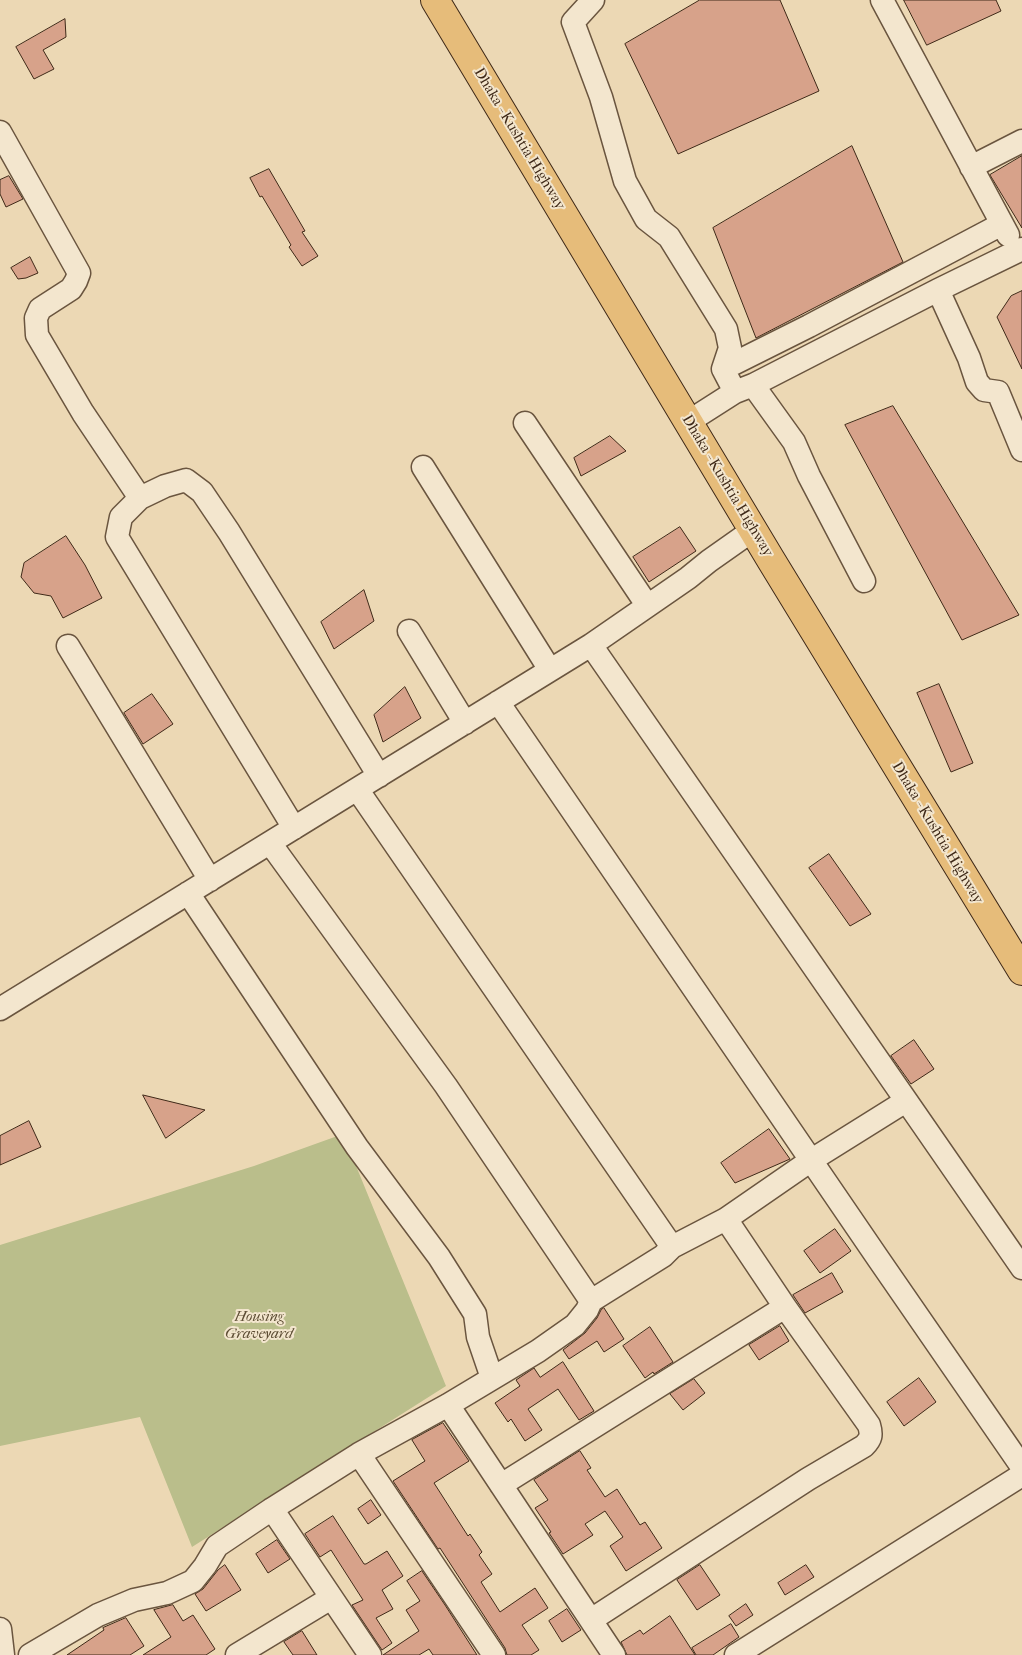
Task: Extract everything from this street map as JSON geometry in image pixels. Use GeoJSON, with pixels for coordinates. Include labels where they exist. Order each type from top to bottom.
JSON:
{"type":"FeatureCollection","features":[{"type":"Feature","properties":{"kind":"main road","name":"Dhaka - Kushtia Highway"},"geometry":{"type":"LineString","coordinates":[[435,0],[753,530],[1022,971]]}},
{"type":"Feature","properties":{"kind":"street"},"geometry":{"type":"LineString","coordinates":[[593,0],[573,22],[601,97],[625,181],[646,219],[669,237],[726,329],[730,348],[723,369]]}},
{"type":"Feature","properties":{"kind":"street"},"geometry":{"type":"LineString","coordinates":[[688,422],[744,388],[1019,250],[1002,224],[882,0]]}},
{"type":"Feature","properties":{"kind":"street"},"geometry":{"type":"LineString","coordinates":[[0,132],[79,273],[70,289],[40,309],[36,318],[37,335],[82,413],[140,498]]}},
{"type":"Feature","properties":{"kind":"street"},"geometry":{"type":"LineString","coordinates":[[972,167],[1022,141]]}},
{"type":"Feature","properties":{"kind":"street"},"geometry":{"type":"LineString","coordinates":[[723,369],[809,326],[1002,224]]}},
{"type":"Feature","properties":{"kind":"street"},"geometry":{"type":"LineString","coordinates":[[938,290],[977,382],[984,390],[998,392],[1022,450]]}},
{"type":"Feature","properties":{"kind":"street"},"geometry":{"type":"LineString","coordinates":[[723,369],[744,388],[794,442],[809,476],[864,581]]}},
{"type":"Feature","properties":{"kind":"street"},"geometry":{"type":"LineString","coordinates":[[525,423],[647,605]]}},
{"type":"Feature","properties":{"kind":"street"},"geometry":{"type":"LineString","coordinates":[[423,467],[550,670]]}},
{"type":"Feature","properties":{"kind":"street"},"geometry":{"type":"LineString","coordinates":[[294,828],[117,537],[121,517],[140,498],[165,486],[186,480],[202,492],[229,532],[379,776]]}},
{"type":"Feature","properties":{"kind":"street"},"geometry":{"type":"LineString","coordinates":[[0,1009],[591,645],[688,578],[753,530]]}},
{"type":"Feature","properties":{"kind":"street"},"geometry":{"type":"LineString","coordinates":[[409,631],[465,722]]}},
{"type":"Feature","properties":{"kind":"street"},"geometry":{"type":"LineString","coordinates":[[591,645],[1022,1268]]}},
{"type":"Feature","properties":{"kind":"street"},"geometry":{"type":"LineString","coordinates":[[68,646],[210,880]]}},
{"type":"Feature","properties":{"kind":"street"},"geometry":{"type":"LineString","coordinates":[[498,702],[1022,1467]]}},
{"type":"Feature","properties":{"kind":"street"},"geometry":{"type":"LineString","coordinates":[[357,789],[672,1246]]}},
{"type":"Feature","properties":{"kind":"street"},"geometry":{"type":"LineString","coordinates":[[270,842],[446,1086],[591,1301]]}},
{"type":"Feature","properties":{"kind":"street"},"geometry":{"type":"LineString","coordinates":[[188,893],[357,1148],[439,1257],[475,1314],[478,1337],[492,1378]]}},
{"type":"Feature","properties":{"kind":"street"},"geometry":{"type":"LineString","coordinates":[[30,1655],[98,1615],[134,1600],[168,1593],[193,1580],[217,1546],[272,1509],[360,1454],[448,1406],[538,1351],[575,1325],[587,1310],[591,1301],[663,1256],[672,1246],[726,1219],[810,1160],[906,1101]]}},
{"type":"Feature","properties":{"kind":"street"},"geometry":{"type":"LineString","coordinates":[[591,1620],[808,1479],[864,1446],[870,1439],[871,1432],[868,1425],[726,1219]]}},
{"type":"Feature","properties":{"kind":"street"},"geometry":{"type":"LineString","coordinates":[[501,1485],[785,1307]]}},
{"type":"Feature","properties":{"kind":"street"},"geometry":{"type":"LineString","coordinates":[[448,1406],[614,1655]]}},
{"type":"Feature","properties":{"kind":"street"},"geometry":{"type":"LineString","coordinates":[[360,1454],[494,1655]]}},
{"type":"Feature","properties":{"kind":"street"},"geometry":{"type":"LineString","coordinates":[[736,1655],[1022,1475]]}},
{"type":"Feature","properties":{"kind":"street"},"geometry":{"type":"LineString","coordinates":[[272,1509],[370,1655]]}},
{"type":"Feature","properties":{"kind":"street"},"geometry":{"type":"LineString","coordinates":[[238,1655],[331,1598]]}},
{"type":"Feature","properties":{"kind":"street"},"geometry":{"type":"LineString","coordinates":[[0,1629],[3,1655]]}},
{"type":"Feature","properties":{"kind":"green space","name":"Housing Graveyard"},"geometry":{"type":"Polygon","coordinates":[[[343,1134],[446,1386],[192,1547],[140,1417],[0,1446],[0,1245],[254,1166],[343,1134]]]}},
{"type":"Feature","properties":{"kind":"building"},"geometry":{"type":"Polygon","coordinates":[[[700,0],[780,0],[819,91],[678,154],[625,44],[700,0]]]}},
{"type":"Feature","properties":{"kind":"building"},"geometry":{"type":"Polygon","coordinates":[[[904,0],[996,0],[1001,11],[927,45],[904,0]]]}},
{"type":"Feature","properties":{"kind":"building"},"geometry":{"type":"Polygon","coordinates":[[[65,19],[66,37],[43,50],[54,69],[34,79],[16,47],[65,19]]]}},
{"type":"Feature","properties":{"kind":"building"},"geometry":{"type":"Polygon","coordinates":[[[852,146],[903,262],[756,338],[713,228],[852,146]]]}},
{"type":"Feature","properties":{"kind":"building"},"geometry":{"type":"Polygon","coordinates":[[[1022,156],[1022,228],[990,175],[1022,156]]]}},
{"type":"Feature","properties":{"kind":"building"},"geometry":{"type":"Polygon","coordinates":[[[269,169],[305,231],[302,232],[318,256],[302,266],[289,247],[291,245],[250,178],[269,169]]]}},
{"type":"Feature","properties":{"kind":"building"},"geometry":{"type":"Polygon","coordinates":[[[9,176],[23,199],[6,207],[0,194],[0,180],[9,176]]]}},
{"type":"Feature","properties":{"kind":"building"},"geometry":{"type":"Polygon","coordinates":[[[30,257],[38,273],[18,279],[11,268],[30,257]]]}},
{"type":"Feature","properties":{"kind":"building"},"geometry":{"type":"Polygon","coordinates":[[[1022,291],[1022,369],[997,317],[1011,296],[1022,291]]]}},
{"type":"Feature","properties":{"kind":"building"},"geometry":{"type":"Polygon","coordinates":[[[893,406],[1019,615],[962,640],[845,425],[893,406]]]}},
{"type":"Feature","properties":{"kind":"building"},"geometry":{"type":"Polygon","coordinates":[[[610,436],[626,451],[581,476],[574,458],[610,436]]]}},
{"type":"Feature","properties":{"kind":"building"},"geometry":{"type":"Polygon","coordinates":[[[680,527],[696,551],[649,582],[633,557],[680,527]]]}},
{"type":"Feature","properties":{"kind":"building"},"geometry":{"type":"Polygon","coordinates":[[[66,536],[85,565],[102,598],[63,618],[51,596],[34,593],[21,577],[24,563],[66,536]]]}},
{"type":"Feature","properties":{"kind":"building"},"geometry":{"type":"Polygon","coordinates":[[[364,590],[374,621],[334,649],[321,622],[364,590]]]}},
{"type":"Feature","properties":{"kind":"building"},"geometry":{"type":"Polygon","coordinates":[[[939,684],[973,763],[951,772],[917,693],[939,684]]]}},
{"type":"Feature","properties":{"kind":"building"},"geometry":{"type":"Polygon","coordinates":[[[405,687],[421,718],[383,742],[374,715],[405,687]]]}},
{"type":"Feature","properties":{"kind":"building"},"geometry":{"type":"Polygon","coordinates":[[[152,694],[173,724],[143,744],[124,713],[152,694]]]}},
{"type":"Feature","properties":{"kind":"building"},"geometry":{"type":"Polygon","coordinates":[[[829,854],[871,914],[850,926],[809,868],[829,854]]]}},
{"type":"Feature","properties":{"kind":"building"},"geometry":{"type":"Polygon","coordinates":[[[914,1040],[934,1069],[911,1084],[891,1056],[914,1040]]]}},
{"type":"Feature","properties":{"kind":"building"},"geometry":{"type":"Polygon","coordinates":[[[143,1095],[205,1110],[166,1138],[143,1095]]]}},
{"type":"Feature","properties":{"kind":"building"},"geometry":{"type":"Polygon","coordinates":[[[29,1121],[41,1147],[0,1165],[0,1136],[29,1121]]]}},
{"type":"Feature","properties":{"kind":"building"},"geometry":{"type":"Polygon","coordinates":[[[769,1129],[790,1159],[735,1183],[721,1163],[769,1129]]]}},
{"type":"Feature","properties":{"kind":"building"},"geometry":{"type":"Polygon","coordinates":[[[835,1229],[851,1251],[820,1273],[804,1251],[835,1229]]]}},
{"type":"Feature","properties":{"kind":"building"},"geometry":{"type":"Polygon","coordinates":[[[832,1273],[843,1292],[805,1313],[793,1295],[832,1273]]]}},
{"type":"Feature","properties":{"kind":"building"},"geometry":{"type":"Polygon","coordinates":[[[604,1308],[624,1339],[604,1352],[597,1341],[569,1359],[563,1350],[585,1333],[604,1308]]]}},
{"type":"Feature","properties":{"kind":"building"},"geometry":{"type":"Polygon","coordinates":[[[780,1326],[789,1341],[759,1360],[749,1345],[780,1326]]]}},
{"type":"Feature","properties":{"kind":"building"},"geometry":{"type":"Polygon","coordinates":[[[650,1327],[673,1362],[645,1378],[623,1346],[650,1327]]]}},
{"type":"Feature","properties":{"kind":"building"},"geometry":{"type":"Polygon","coordinates":[[[563,1362],[594,1411],[579,1420],[558,1389],[528,1409],[542,1430],[525,1441],[511,1419],[508,1422],[495,1403],[520,1386],[516,1380],[534,1368],[540,1377],[563,1362]]]}},
{"type":"Feature","properties":{"kind":"building"},"geometry":{"type":"Polygon","coordinates":[[[919,1378],[936,1402],[904,1426],[887,1402],[919,1378]]]}},
{"type":"Feature","properties":{"kind":"building"},"geometry":{"type":"Polygon","coordinates":[[[694,1379],[705,1393],[683,1410],[670,1394],[694,1379]]]}},
{"type":"Feature","properties":{"kind":"building"},"geometry":{"type":"Polygon","coordinates":[[[443,1423],[469,1461],[434,1483],[468,1536],[470,1534],[482,1552],[479,1555],[492,1574],[481,1582],[500,1612],[535,1588],[548,1608],[522,1625],[539,1650],[531,1655],[507,1655],[505,1648],[440,1548],[438,1549],[393,1481],[425,1461],[412,1440],[443,1423]]]}},
{"type":"Feature","properties":{"kind":"building"},"geometry":{"type":"Polygon","coordinates":[[[580,1451],[591,1468],[587,1470],[605,1497],[617,1489],[640,1525],[645,1522],[662,1548],[626,1571],[610,1546],[623,1537],[605,1511],[585,1524],[593,1535],[563,1554],[535,1508],[548,1500],[534,1480],[580,1451]]]}},
{"type":"Feature","properties":{"kind":"building"},"geometry":{"type":"Polygon","coordinates":[[[371,1500],[381,1515],[368,1524],[358,1509],[371,1500]]]}},
{"type":"Feature","properties":{"kind":"building"},"geometry":{"type":"Polygon","coordinates":[[[333,1516],[364,1564],[387,1551],[403,1576],[382,1590],[393,1609],[376,1618],[392,1643],[382,1650],[352,1605],[363,1600],[331,1550],[320,1557],[305,1534],[333,1516]]]}},
{"type":"Feature","properties":{"kind":"building"},"geometry":{"type":"Polygon","coordinates":[[[277,1540],[290,1559],[268,1573],[256,1554],[277,1540]]]}},
{"type":"Feature","properties":{"kind":"building"},"geometry":{"type":"Polygon","coordinates":[[[225,1565],[241,1590],[206,1611],[195,1594],[203,1589],[218,1570],[225,1565]]]}},
{"type":"Feature","properties":{"kind":"building"},"geometry":{"type":"Polygon","coordinates":[[[700,1565],[720,1595],[697,1610],[677,1580],[700,1565]]]}},
{"type":"Feature","properties":{"kind":"building"},"geometry":{"type":"Polygon","coordinates":[[[806,1565],[814,1577],[785,1595],[778,1583],[806,1565]]]}},
{"type":"Feature","properties":{"kind":"building"},"geometry":{"type":"Polygon","coordinates":[[[422,1571],[477,1655],[433,1655],[429,1649],[419,1655],[383,1655],[419,1631],[406,1610],[420,1601],[407,1581],[422,1571]]]}},
{"type":"Feature","properties":{"kind":"building"},"geometry":{"type":"Polygon","coordinates":[[[746,1604],[753,1615],[736,1626],[729,1616],[746,1604]]]}},
{"type":"Feature","properties":{"kind":"building"},"geometry":{"type":"Polygon","coordinates":[[[173,1605],[183,1621],[193,1615],[215,1649],[206,1655],[143,1655],[171,1637],[154,1610],[173,1605]]]}},
{"type":"Feature","properties":{"kind":"building"},"geometry":{"type":"Polygon","coordinates":[[[567,1609],[581,1630],[562,1642],[549,1621],[567,1609]]]}},
{"type":"Feature","properties":{"kind":"building"},"geometry":{"type":"Polygon","coordinates":[[[670,1616],[695,1655],[627,1655],[621,1642],[640,1630],[643,1634],[670,1616]]]}},
{"type":"Feature","properties":{"kind":"building"},"geometry":{"type":"Polygon","coordinates":[[[126,1618],[144,1646],[130,1655],[67,1655],[104,1630],[103,1628],[126,1618]]]}},
{"type":"Feature","properties":{"kind":"building"},"geometry":{"type":"Polygon","coordinates":[[[731,1624],[739,1637],[713,1655],[696,1655],[692,1648],[731,1624]]]}},
{"type":"Feature","properties":{"kind":"building"},"geometry":{"type":"Polygon","coordinates":[[[302,1631],[317,1655],[293,1655],[284,1642],[302,1631]]]}}]}
